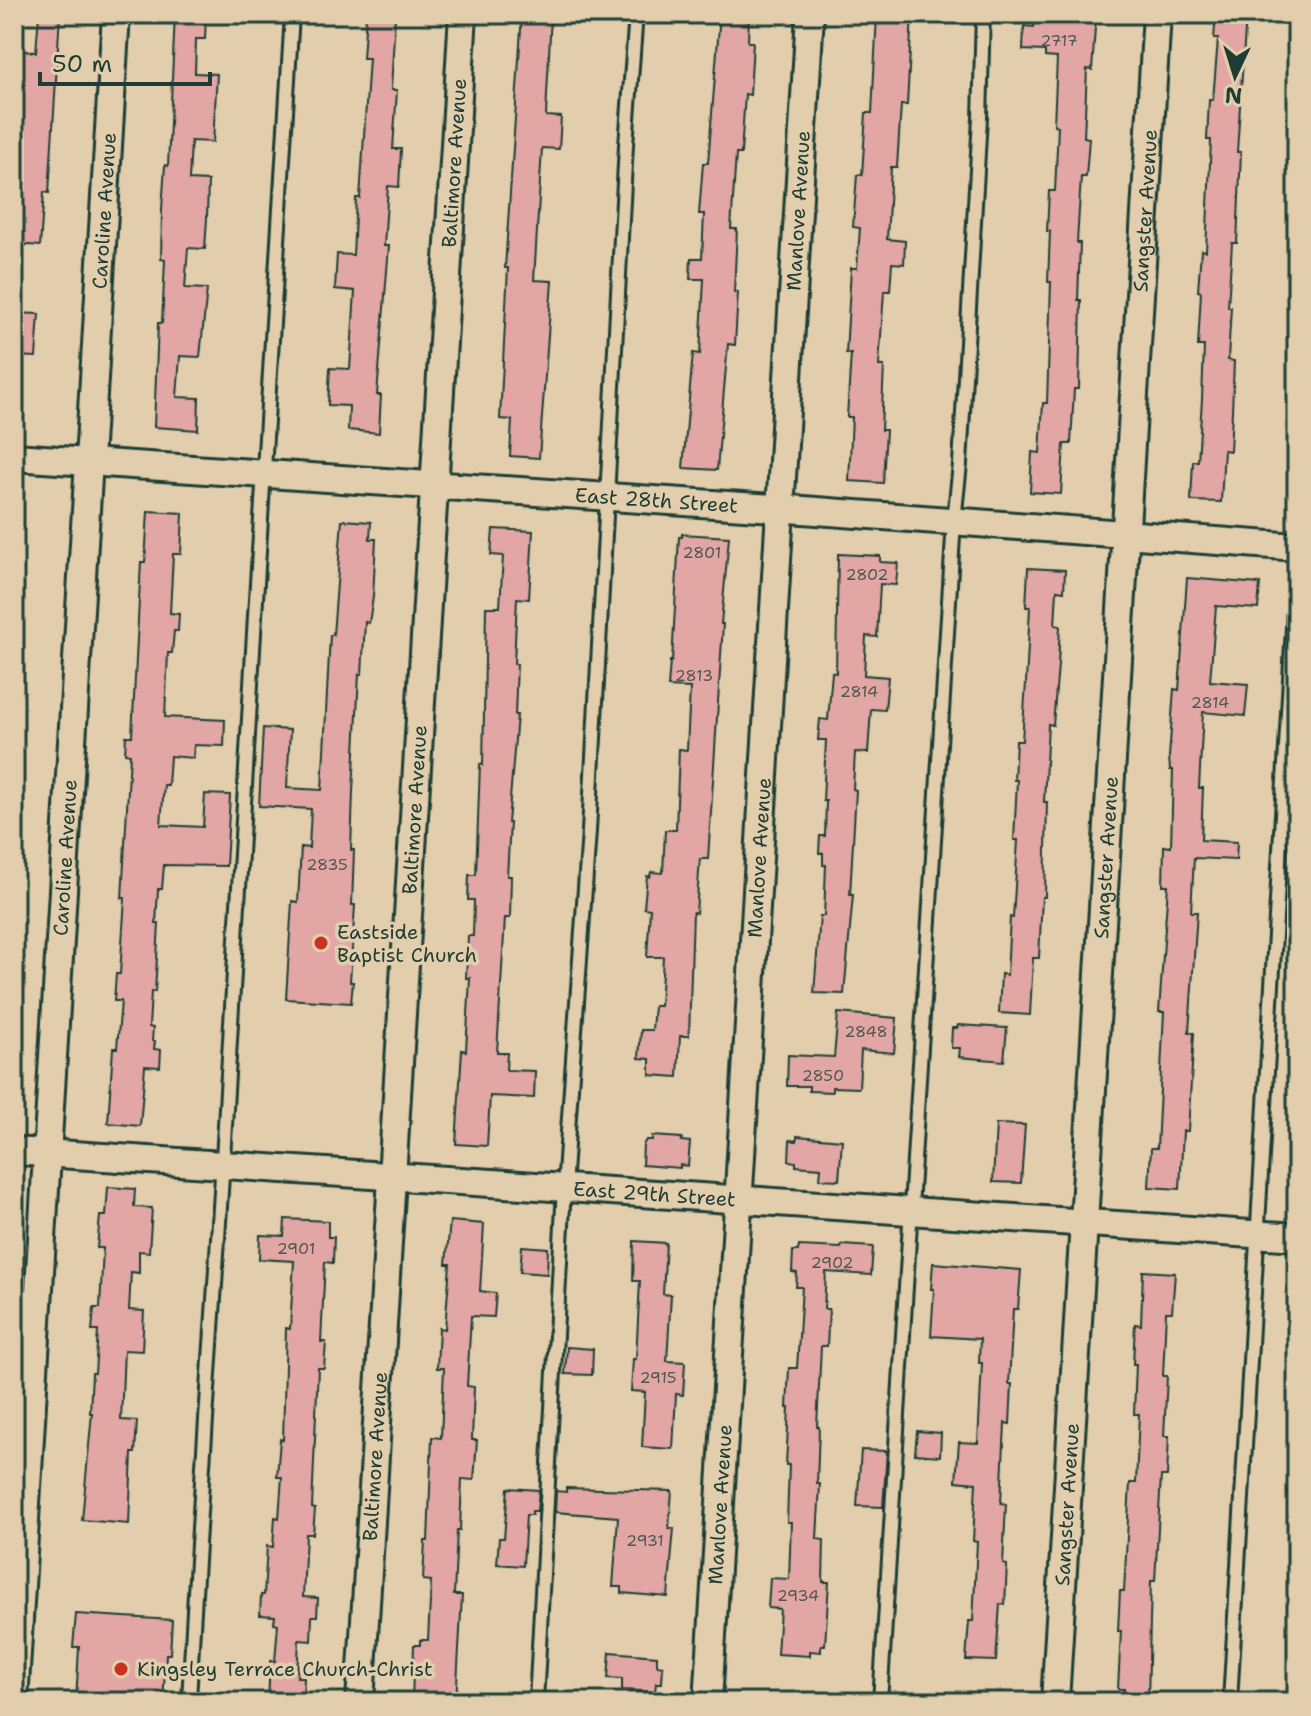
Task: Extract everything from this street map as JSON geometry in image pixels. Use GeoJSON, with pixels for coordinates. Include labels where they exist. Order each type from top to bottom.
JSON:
{"type":"FeatureCollection","features":[{"type":"Feature","properties":{"kind":"street","name":"Caroline Avenue"},"geometry":{"type":"LineString","coordinates":[[14,1702],[116,14]]}},
{"type":"Feature","properties":{"kind":"street","name":"Baltimore Avenue"},"geometry":{"type":"LineString","coordinates":[[360,1702],[463,14]]}},
{"type":"Feature","properties":{"kind":"street","name":"Manlove Avenue"},"geometry":{"type":"LineString","coordinates":[[708,1702],[810,14]]}},
{"type":"Feature","properties":{"kind":"street","name":"Sangster Avenue"},"geometry":{"type":"LineString","coordinates":[[1055,1702],[1157,14]]}},
{"type":"Feature","properties":{"kind":"street","name":"East 28th Street"},"geometry":{"type":"LineString","coordinates":[[14,457],[781,508],[1297,547]]}},
{"type":"Feature","properties":{"kind":"street","name":"East 29th Street"},"geometry":{"type":"LineString","coordinates":[[14,1151],[1297,1237]]}},
{"type":"Feature","properties":{"kind":"lane"},"geometry":{"type":"LineString","coordinates":[[189,1702],[292,14]]}},
{"type":"Feature","properties":{"kind":"lane"},"geometry":{"type":"LineString","coordinates":[[536,1702],[564,1188],[590,815],[625,161],[636,14]]}},
{"type":"Feature","properties":{"kind":"lane"},"geometry":{"type":"LineString","coordinates":[[880,1702],[960,464],[983,14]]}},
{"type":"Feature","properties":{"kind":"lane"},"geometry":{"type":"LineString","coordinates":[[1230,1702],[1297,559]]}},
{"type":"Feature","properties":{"kind":"building"},"geometry":{"type":"Polygon","coordinates":[[[39,14],[60,14],[49,193],[44,192],[40,246],[18,244],[19,232],[14,232],[21,120],[14,120],[14,50],[36,52],[39,14]]]}},
{"type":"Feature","properties":{"kind":"building"},"geometry":{"type":"Polygon","coordinates":[[[175,14],[206,14],[205,39],[196,39],[195,73],[217,74],[213,142],[191,141],[189,180],[208,181],[205,249],[188,248],[185,288],[207,289],[200,357],[180,356],[177,397],[199,398],[198,430],[154,427],[158,323],[162,323],[165,260],[161,259],[162,209],[165,165],[168,166],[175,14]]]}},
{"type":"Feature","properties":{"kind":"building"},"geometry":{"type":"Polygon","coordinates":[[[366,14],[395,16],[391,90],[397,90],[393,149],[401,149],[399,187],[388,186],[384,246],[389,246],[377,395],[381,395],[379,433],[348,430],[349,406],[328,405],[330,368],[350,369],[355,291],[335,289],[337,254],[353,255],[356,198],[360,198],[369,58],[363,58],[366,14]]]}},
{"type":"Feature","properties":{"kind":"building"},"geometry":{"type":"Polygon","coordinates":[[[522,14],[551,14],[546,116],[561,117],[559,149],[542,148],[534,280],[552,281],[539,458],[510,456],[512,420],[500,419],[508,268],[505,268],[522,14]]]}},
{"type":"Feature","properties":{"kind":"building"},"geometry":{"type":"Polygon","coordinates":[[[720,14],[749,14],[748,42],[753,42],[750,95],[745,94],[741,154],[736,154],[731,229],[737,229],[735,345],[728,344],[717,470],[683,468],[693,353],[700,354],[704,279],[690,279],[691,258],[702,258],[704,214],[699,214],[703,163],[708,163],[720,14]]]}},
{"type":"Feature","properties":{"kind":"building"},"geometry":{"type":"Polygon","coordinates":[[[877,14],[912,14],[907,105],[901,105],[897,167],[891,167],[887,239],[905,241],[904,264],[892,263],[890,291],[884,291],[879,366],[884,366],[881,430],[886,430],[883,483],[849,481],[852,417],[847,417],[851,354],[846,354],[851,268],[857,268],[860,228],[853,227],[857,175],[862,175],[866,113],[872,113],[877,14]]]}},
{"type":"Feature","properties":{"kind":"building"},"geometry":{"type":"Polygon","coordinates":[[[1035,14],[1096,14],[1092,70],[1087,69],[1084,137],[1089,138],[1086,177],[1081,177],[1077,243],[1080,243],[1078,300],[1081,300],[1079,389],[1074,389],[1071,444],[1064,444],[1061,494],[1030,492],[1032,452],[1040,453],[1043,403],[1047,403],[1051,282],[1048,282],[1050,231],[1047,231],[1049,191],[1055,191],[1058,126],[1054,125],[1057,58],[1045,57],[1045,51],[1023,50],[1024,26],[1034,27],[1035,14]]]}},
{"type":"Feature","properties":{"kind":"building"},"geometry":{"type":"Polygon","coordinates":[[[1216,14],[1246,14],[1237,152],[1241,152],[1237,243],[1232,243],[1228,307],[1231,307],[1228,360],[1234,361],[1230,451],[1224,450],[1221,502],[1191,501],[1193,461],[1198,461],[1202,399],[1204,346],[1198,346],[1201,292],[1198,291],[1201,250],[1206,251],[1211,140],[1207,140],[1218,39],[1214,39],[1216,14]]]}},
{"type":"Feature","properties":{"kind":"building"},"geometry":{"type":"Polygon","coordinates":[[[14,313],[39,314],[36,357],[14,356],[14,313]]]}},
{"type":"Feature","properties":{"kind":"building"},"geometry":{"type":"Polygon","coordinates":[[[148,511],[183,513],[181,554],[173,554],[170,613],[179,614],[172,653],[168,653],[165,717],[225,720],[224,746],[194,745],[193,758],[170,756],[161,825],[203,827],[205,794],[230,795],[226,866],[164,865],[162,889],[158,889],[155,992],[151,992],[149,1027],[153,1028],[154,1049],[161,1050],[160,1067],[145,1066],[140,1126],[108,1123],[113,1048],[117,1048],[121,1001],[114,1001],[116,974],[120,974],[125,898],[122,898],[130,754],[125,753],[126,736],[132,736],[141,562],[145,562],[148,511]]]}},
{"type":"Feature","properties":{"kind":"building"},"geometry":{"type":"Polygon","coordinates":[[[342,520],[371,522],[370,539],[376,539],[373,597],[369,623],[365,622],[362,674],[359,674],[351,850],[354,850],[352,905],[355,905],[351,1003],[286,999],[292,901],[298,902],[301,847],[309,848],[311,809],[259,806],[263,728],[290,730],[287,788],[322,790],[330,635],[333,635],[342,520]]]}},
{"type":"Feature","properties":{"kind":"building"},"geometry":{"type":"Polygon","coordinates":[[[493,529],[533,531],[529,599],[517,598],[514,664],[517,664],[517,715],[508,823],[510,918],[505,918],[497,1053],[507,1053],[506,1070],[535,1071],[534,1098],[490,1096],[487,1146],[456,1144],[462,1050],[466,1051],[470,978],[466,978],[468,936],[473,936],[474,900],[468,900],[469,875],[476,875],[480,764],[483,765],[486,607],[500,607],[503,556],[491,555],[493,529]]]}},
{"type":"Feature","properties":{"kind":"building"},"geometry":{"type":"Polygon","coordinates":[[[682,534],[729,537],[708,859],[700,859],[696,913],[693,912],[689,1036],[680,1036],[678,1077],[650,1075],[650,1059],[639,1058],[641,1030],[652,1030],[654,1006],[660,1006],[663,957],[647,957],[650,909],[644,908],[647,876],[650,877],[651,872],[663,873],[665,830],[676,830],[679,749],[687,750],[690,688],[668,687],[679,537],[682,534]]]}},
{"type":"Feature","properties":{"kind":"building"},"geometry":{"type":"Polygon","coordinates":[[[838,554],[880,556],[880,562],[898,563],[896,585],[880,584],[877,637],[866,636],[864,675],[888,677],[885,710],[871,709],[868,753],[855,752],[850,895],[853,895],[844,994],[814,993],[820,916],[824,916],[826,865],[823,865],[823,853],[819,853],[820,836],[825,836],[826,740],[818,740],[820,719],[828,720],[832,672],[836,673],[838,554]]]}},
{"type":"Feature","properties":{"kind":"building"},"geometry":{"type":"Polygon","coordinates":[[[1028,568],[1065,570],[1064,591],[1057,590],[1055,625],[1060,626],[1058,665],[1053,725],[1048,724],[1044,802],[1047,802],[1045,897],[1042,897],[1039,958],[1033,958],[1030,1015],[999,1013],[1001,974],[1007,975],[1010,917],[1013,918],[1018,840],[1014,840],[1017,780],[1014,780],[1016,741],[1022,741],[1026,683],[1030,607],[1026,607],[1028,568]]]}},
{"type":"Feature","properties":{"kind":"building"},"geometry":{"type":"Polygon","coordinates":[[[1187,578],[1260,584],[1258,609],[1216,606],[1210,681],[1248,684],[1245,716],[1203,712],[1199,788],[1203,788],[1201,840],[1237,842],[1236,860],[1194,858],[1191,912],[1197,912],[1189,1032],[1194,1033],[1188,1131],[1183,1131],[1180,1189],[1149,1187],[1151,1148],[1157,1148],[1164,1012],[1159,1012],[1168,885],[1163,885],[1164,846],[1171,847],[1173,770],[1170,770],[1169,757],[1174,689],[1179,690],[1187,578]]]}},
{"type":"Feature","properties":{"kind":"building"},"geometry":{"type":"Polygon","coordinates":[[[838,1013],[897,1018],[894,1053],[861,1050],[859,1088],[832,1087],[832,1092],[809,1091],[809,1086],[787,1086],[788,1055],[834,1057],[838,1013]]]}},
{"type":"Feature","properties":{"kind":"building"},"geometry":{"type":"Polygon","coordinates":[[[958,1025],[1007,1028],[1004,1061],[959,1057],[960,1048],[951,1048],[952,1028],[958,1025]]]}},
{"type":"Feature","properties":{"kind":"building"},"geometry":{"type":"Polygon","coordinates":[[[996,1124],[1025,1125],[1021,1183],[993,1182],[996,1124]]]}},
{"type":"Feature","properties":{"kind":"building"},"geometry":{"type":"Polygon","coordinates":[[[652,1136],[682,1138],[681,1141],[690,1142],[688,1166],[642,1165],[643,1145],[646,1140],[652,1140],[652,1136]]]}},
{"type":"Feature","properties":{"kind":"building"},"geometry":{"type":"Polygon","coordinates":[[[797,1136],[842,1140],[839,1180],[820,1179],[821,1168],[796,1166],[796,1162],[789,1161],[790,1140],[797,1141],[797,1136]]]}},
{"type":"Feature","properties":{"kind":"building"},"geometry":{"type":"Polygon","coordinates":[[[108,1187],[135,1189],[134,1207],[152,1208],[149,1252],[139,1251],[139,1273],[131,1272],[129,1310],[144,1311],[142,1351],[124,1350],[121,1420],[137,1421],[135,1453],[132,1453],[129,1524],[82,1520],[92,1413],[92,1373],[95,1373],[98,1331],[92,1331],[94,1308],[100,1308],[103,1248],[97,1248],[100,1216],[106,1216],[108,1187]]]}},
{"type":"Feature","properties":{"kind":"building"},"geometry":{"type":"Polygon","coordinates":[[[285,1219],[328,1221],[328,1237],[334,1237],[333,1263],[325,1262],[321,1342],[326,1342],[324,1368],[318,1368],[312,1508],[315,1509],[313,1534],[306,1534],[303,1597],[318,1598],[317,1616],[312,1616],[311,1641],[299,1640],[297,1677],[304,1677],[303,1702],[268,1702],[270,1661],[275,1661],[278,1624],[274,1623],[275,1616],[260,1615],[267,1546],[273,1547],[275,1517],[279,1518],[282,1477],[277,1477],[280,1439],[283,1440],[286,1328],[290,1329],[294,1261],[259,1259],[260,1235],[284,1236],[285,1219]]]}},
{"type":"Feature","properties":{"kind":"building"},"geometry":{"type":"Polygon","coordinates":[[[450,1221],[484,1224],[480,1291],[496,1293],[494,1317],[471,1316],[467,1386],[474,1387],[472,1440],[477,1440],[474,1480],[462,1479],[460,1530],[457,1530],[454,1595],[462,1595],[456,1702],[412,1702],[414,1645],[420,1645],[420,1640],[428,1640],[431,1581],[423,1580],[425,1541],[428,1541],[432,1437],[441,1438],[444,1368],[437,1368],[439,1328],[445,1329],[450,1221]]]}},
{"type":"Feature","properties":{"kind":"building"},"geometry":{"type":"Polygon","coordinates":[[[634,1241],[666,1243],[663,1294],[671,1295],[667,1361],[685,1362],[683,1395],[676,1394],[673,1449],[642,1447],[645,1392],[631,1391],[640,1281],[633,1281],[634,1241]]]}},
{"type":"Feature","properties":{"kind":"building"},"geometry":{"type":"Polygon","coordinates":[[[842,1245],[873,1247],[871,1275],[826,1272],[824,1309],[829,1309],[827,1346],[821,1346],[817,1427],[817,1484],[820,1484],[817,1539],[824,1540],[823,1582],[829,1582],[825,1645],[821,1645],[821,1652],[810,1651],[810,1656],[777,1654],[780,1609],[768,1608],[770,1578],[789,1579],[791,1522],[787,1522],[787,1408],[789,1368],[797,1368],[802,1287],[796,1287],[797,1273],[792,1272],[793,1251],[798,1251],[799,1246],[841,1248],[842,1245]]]}},
{"type":"Feature","properties":{"kind":"building"},"geometry":{"type":"Polygon","coordinates":[[[522,1246],[548,1248],[547,1274],[520,1272],[522,1246]]]}},
{"type":"Feature","properties":{"kind":"building"},"geometry":{"type":"Polygon","coordinates":[[[933,1263],[1021,1270],[1018,1309],[1013,1309],[1010,1424],[1005,1423],[1001,1503],[1006,1504],[1003,1564],[1007,1565],[1005,1604],[1000,1604],[996,1661],[966,1660],[969,1621],[973,1621],[976,1483],[956,1481],[959,1442],[978,1443],[982,1363],[979,1363],[980,1339],[931,1336],[933,1263]]]}},
{"type":"Feature","properties":{"kind":"building"},"geometry":{"type":"Polygon","coordinates":[[[1143,1271],[1175,1273],[1172,1312],[1166,1312],[1163,1376],[1167,1376],[1164,1436],[1169,1436],[1167,1476],[1161,1476],[1155,1581],[1151,1581],[1148,1702],[1123,1702],[1124,1689],[1118,1689],[1121,1631],[1118,1631],[1120,1591],[1124,1591],[1130,1483],[1136,1483],[1139,1414],[1134,1414],[1136,1364],[1133,1364],[1135,1324],[1141,1325],[1143,1271]]]}},
{"type":"Feature","properties":{"kind":"building"},"geometry":{"type":"Polygon","coordinates":[[[567,1347],[593,1349],[592,1375],[565,1374],[567,1347]]]}},
{"type":"Feature","properties":{"kind":"building"},"geometry":{"type":"Polygon","coordinates":[[[917,1431],[941,1433],[940,1456],[915,1454],[917,1431]]]}},
{"type":"Feature","properties":{"kind":"building"},"geometry":{"type":"Polygon","coordinates":[[[861,1450],[887,1451],[883,1507],[857,1506],[861,1450]]]}},
{"type":"Feature","properties":{"kind":"building"},"geometry":{"type":"Polygon","coordinates":[[[508,1488],[539,1490],[537,1511],[526,1515],[523,1566],[497,1564],[499,1538],[504,1538],[508,1488]]]}},
{"type":"Feature","properties":{"kind":"building"},"geometry":{"type":"Polygon","coordinates":[[[566,1488],[672,1491],[669,1528],[674,1528],[668,1597],[622,1593],[622,1587],[613,1587],[618,1517],[555,1512],[556,1491],[566,1492],[566,1488]]]}},
{"type":"Feature","properties":{"kind":"building","name":"Kingsley Terrace Church-Christ"},"geometry":{"type":"Polygon","coordinates":[[[76,1614],[172,1620],[163,1702],[76,1702],[79,1647],[73,1647],[76,1614]]]}},
{"type":"Feature","properties":{"kind":"building"},"geometry":{"type":"Polygon","coordinates":[[[610,1652],[657,1656],[657,1665],[663,1666],[662,1683],[656,1683],[655,1692],[622,1690],[622,1679],[608,1678],[610,1652]]]}},
{"type":"Feature","properties":{"kind":"place","name":"Eastside Baptist Church"},"geometry":{"type":"Point","coordinates":[321,943]}},
{"type":"Feature","properties":{"kind":"place","name":"Kingsley Terrace Church-Christ"},"geometry":{"type":"Point","coordinates":[121,1669]}}]}
